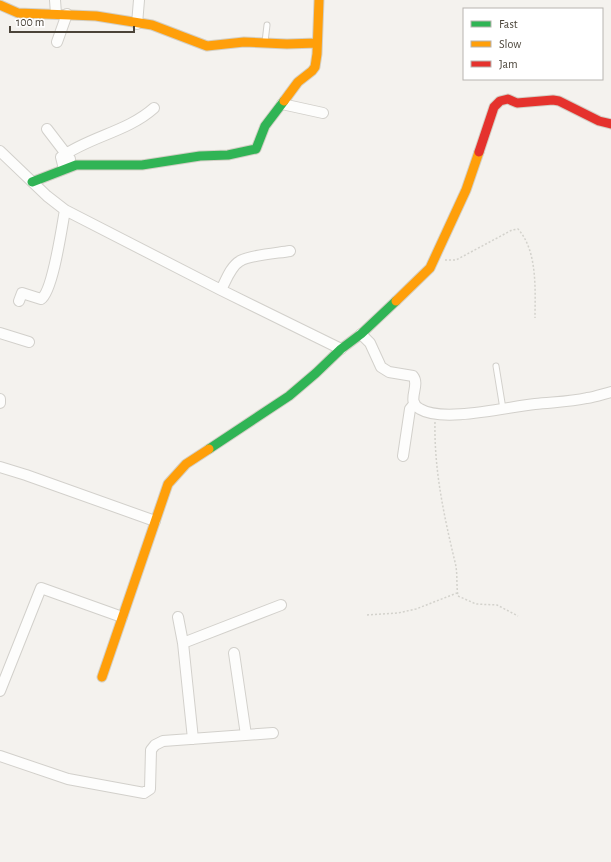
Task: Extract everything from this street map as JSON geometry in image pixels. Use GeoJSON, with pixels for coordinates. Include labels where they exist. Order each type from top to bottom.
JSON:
{"type":"FeatureCollection","features":[{"type":"Feature","properties":{"kind":"street"},"geometry":{"type":"LineString","coordinates":[[55,0],[56,14]]}},
{"type":"Feature","properties":{"kind":"street"},"geometry":{"type":"LineString","coordinates":[[137,24],[139,0]]}},
{"type":"Feature","properties":{"kind":"street"},"geometry":{"type":"LineString","coordinates":[[32,182],[76,165],[142,165],[200,156],[228,155],[253,150],[258,147],[265,126],[298,82],[315,67],[319,0]]}},
{"type":"Feature","properties":{"kind":"street"},"geometry":{"type":"LineString","coordinates":[[0,5],[18,13],[67,14],[105,17],[160,27],[184,38],[207,46],[244,42],[286,44],[317,43]]}},
{"type":"Feature","properties":{"kind":"street"},"geometry":{"type":"LineString","coordinates":[[57,42],[67,14]]}},
{"type":"Feature","properties":{"kind":"street"},"geometry":{"type":"LineString","coordinates":[[102,677],[168,484],[186,464],[289,396],[341,349],[361,334],[430,268],[436,258],[466,190],[494,107],[499,101],[502,99],[513,100],[520,104],[553,100],[559,101],[599,121],[611,124]]}},
{"type":"Feature","properties":{"kind":"street"},"geometry":{"type":"LineString","coordinates":[[282,104],[323,114]]}},
{"type":"Feature","properties":{"kind":"street"},"geometry":{"type":"LineString","coordinates":[[64,169],[61,157],[65,154],[89,141],[136,122],[154,108]]}},
{"type":"Feature","properties":{"kind":"street"},"geometry":{"type":"LineString","coordinates":[[47,129],[65,154],[76,165]]}},
{"type":"Feature","properties":{"kind":"street"},"geometry":{"type":"LineString","coordinates":[[0,151],[47,196],[65,210],[221,290],[341,349]]}},
{"type":"Feature","properties":{"kind":"street"},"geometry":{"type":"LineString","coordinates":[[19,300],[22,294],[41,299],[45,295],[54,267],[65,210]]}},
{"type":"Feature","properties":{"kind":"street"},"geometry":{"type":"LineString","coordinates":[[221,290],[232,268],[240,260],[290,251]]}},
{"type":"Feature","properties":{"kind":"street"},"geometry":{"type":"LineString","coordinates":[[0,333],[28,342]]}},
{"type":"Feature","properties":{"kind":"street"},"geometry":{"type":"LineString","coordinates":[[361,334],[370,343],[381,368],[389,372],[410,375],[415,378],[414,404],[420,410],[435,414],[463,414],[587,398],[611,392]]}},
{"type":"Feature","properties":{"kind":"street"},"geometry":{"type":"LineString","coordinates":[[403,456],[410,409],[414,404]]}},
{"type":"Feature","properties":{"kind":"street"},"geometry":{"type":"LineString","coordinates":[[0,467],[41,480],[155,521]]}},
{"type":"Feature","properties":{"kind":"street"},"geometry":{"type":"LineString","coordinates":[[0,691],[41,588],[122,618]]}},
{"type":"Feature","properties":{"kind":"street"},"geometry":{"type":"LineString","coordinates":[[183,643],[281,605]]}},
{"type":"Feature","properties":{"kind":"street"},"geometry":{"type":"LineString","coordinates":[[178,617],[183,643],[193,739]]}},
{"type":"Feature","properties":{"kind":"street"},"geometry":{"type":"LineString","coordinates":[[234,653],[246,736]]}},
{"type":"Feature","properties":{"kind":"street"},"geometry":{"type":"LineString","coordinates":[[0,756],[68,779],[144,793],[150,789],[151,750],[155,745],[163,741],[273,734]]}},
{"type":"Feature","properties":{"kind":"lane"},"geometry":{"type":"LineString","coordinates":[[265,43],[267,25]]}},
{"type":"Feature","properties":{"kind":"lane"},"geometry":{"type":"LineString","coordinates":[[496,366],[503,408]]}},
{"type":"Feature","properties":{"kind":"path"},"geometry":{"type":"LineString","coordinates":[[436,258],[452,261],[456,260],[512,230],[518,229],[528,244],[533,266],[535,318]]}},
{"type":"Feature","properties":{"kind":"path"},"geometry":{"type":"LineString","coordinates":[[435,414],[435,447],[438,475],[444,518],[457,572],[458,596],[476,604],[497,605],[518,616]]}},
{"type":"Feature","properties":{"kind":"path"},"geometry":{"type":"LineString","coordinates":[[367,615],[398,613],[416,609],[458,593]]}},
{"type":"Feature","properties":{"kind":"traffic: fast"},"geometry":{"type":"LineString","coordinates":[[32,182],[76,165],[142,165],[200,156],[228,155],[256,149],[265,126],[284,101]]}},
{"type":"Feature","properties":{"kind":"traffic: fast"},"geometry":{"type":"LineString","coordinates":[[209,449],[289,396],[341,349],[361,334],[396,301]]}},
{"type":"Feature","properties":{"kind":"traffic: slow"},"geometry":{"type":"LineString","coordinates":[[284,101],[298,82],[315,67],[317,54],[319,0]]}},
{"type":"Feature","properties":{"kind":"traffic: slow"},"geometry":{"type":"LineString","coordinates":[[0,5],[18,13],[96,16],[152,25],[207,46],[244,42],[287,44],[317,43]]}},
{"type":"Feature","properties":{"kind":"traffic: slow"},"geometry":{"type":"LineString","coordinates":[[396,301],[430,268],[466,190],[479,152]]}},
{"type":"Feature","properties":{"kind":"traffic: slow"},"geometry":{"type":"LineString","coordinates":[[102,677],[168,484],[186,464],[209,449]]}},
{"type":"Feature","properties":{"kind":"traffic: jam"},"geometry":{"type":"LineString","coordinates":[[479,152],[494,107],[500,101],[508,99],[517,103],[553,100],[559,101],[599,121],[611,124]]}}]}
